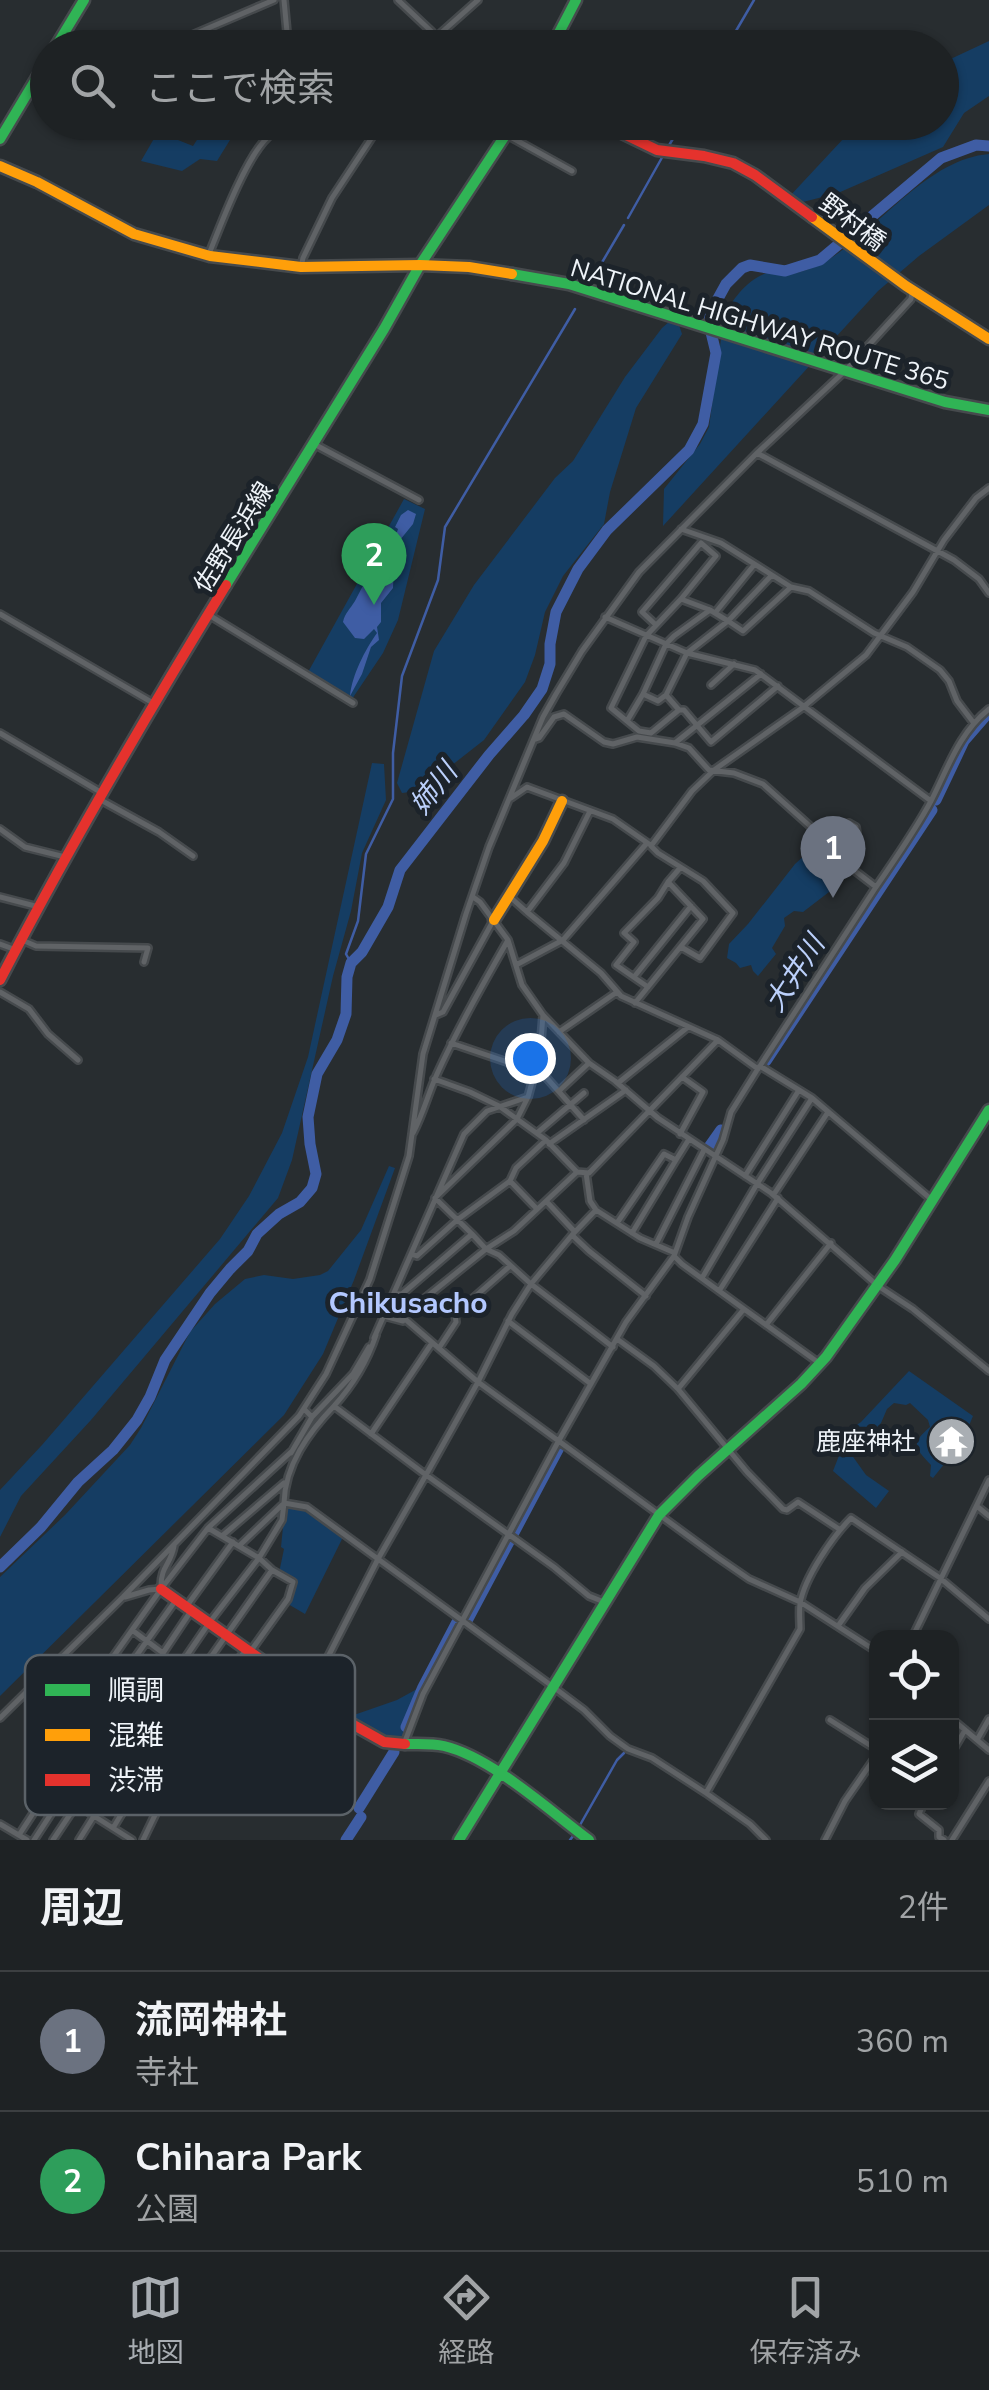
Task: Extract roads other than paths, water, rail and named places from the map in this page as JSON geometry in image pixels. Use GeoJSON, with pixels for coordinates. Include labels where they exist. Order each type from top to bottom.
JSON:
{"type":"FeatureCollection","features":[{"type":"Feature","properties":{"kind":"main road"},"geometry":{"type":"LineString","coordinates":[[66,30],[84,0]]}},
{"type":"Feature","properties":{"kind":"main road"},"geometry":{"type":"LineString","coordinates":[[560,30],[576,0]]}},
{"type":"Feature","properties":{"kind":"main road"},"geometry":{"type":"LineString","coordinates":[[0,140],[30,95]]}},
{"type":"Feature","properties":{"kind":"main road","name":"佐野長浜線"},"geometry":{"type":"LineString","coordinates":[[2,972],[154,704],[420,265],[503,140]]}},
{"type":"Feature","properties":{"kind":"main road","name":"野村橋"},"geometry":{"type":"LineString","coordinates":[[636,140],[657,150],[732,163],[989,340]]}},
{"type":"Feature","properties":{"kind":"main road","name":"NATIONAL HIGHWAY ROUTE 365"},"geometry":{"type":"LineString","coordinates":[[0,166],[134,234],[208,256],[301,266],[469,267],[569,284],[945,402],[989,410]]}},
{"type":"Feature","properties":{"kind":"main road"},"geometry":{"type":"LineString","coordinates":[[494,920],[543,841],[562,801]]}},
{"type":"Feature","properties":{"kind":"main road"},"geometry":{"type":"LineString","coordinates":[[458,1840],[659,1516],[682,1488],[768,1416],[820,1364],[934,1202],[989,1110]]}},
{"type":"Feature","properties":{"kind":"main road"},"geometry":{"type":"LineString","coordinates":[[161,1589],[254,1655]]}},
{"type":"Feature","properties":{"kind":"main road"},"geometry":{"type":"LineString","coordinates":[[355,1723],[386,1743],[431,1743],[452,1748],[498,1774],[589,1840]]}},
{"type":"Feature","properties":{"kind":"street"},"geometry":{"type":"LineString","coordinates":[[204,30],[274,0]]}},
{"type":"Feature","properties":{"kind":"street"},"geometry":{"type":"LineString","coordinates":[[284,0],[287,30]]}},
{"type":"Feature","properties":{"kind":"street"},"geometry":{"type":"LineString","coordinates":[[398,0],[430,30]]}},
{"type":"Feature","properties":{"kind":"street"},"geometry":{"type":"LineString","coordinates":[[444,30],[478,0]]}},
{"type":"Feature","properties":{"kind":"street"},"geometry":{"type":"LineString","coordinates":[[208,256],[235,191],[265,140]]}},
{"type":"Feature","properties":{"kind":"street"},"geometry":{"type":"LineString","coordinates":[[301,266],[332,198],[370,140]]}},
{"type":"Feature","properties":{"kind":"street"},"geometry":{"type":"LineString","coordinates":[[515,140],[572,171]]}},
{"type":"Feature","properties":{"kind":"street"},"geometry":{"type":"LineString","coordinates":[[64,1655],[304,1409],[326,1374],[370,1278],[409,1156],[423,1054],[473,896],[556,694],[605,616],[639,572],[911,299],[909,288]]}},
{"type":"Feature","properties":{"kind":"street"},"geometry":{"type":"LineString","coordinates":[[314,444],[419,500]]}},
{"type":"Feature","properties":{"kind":"street"},"geometry":{"type":"LineString","coordinates":[[758,453],[938,551],[970,572],[989,593]]}},
{"type":"Feature","properties":{"kind":"street"},"geometry":{"type":"LineString","coordinates":[[516,965],[563,940],[692,790],[714,770],[805,705],[866,655],[914,592],[976,498],[989,488]]}},
{"type":"Feature","properties":{"kind":"street"},"geometry":{"type":"LineString","coordinates":[[681,530],[721,543],[792,587],[809,591],[880,636],[907,647],[940,670],[973,722]]}},
{"type":"Feature","properties":{"kind":"street"},"geometry":{"type":"LineString","coordinates":[[656,626],[642,612],[701,543],[716,556],[681,600],[656,626],[646,636],[611,708],[640,731],[651,733],[679,710]]}},
{"type":"Feature","properties":{"kind":"street"},"geometry":{"type":"LineString","coordinates":[[627,721],[666,644],[712,611],[755,564]]}},
{"type":"Feature","properties":{"kind":"street"},"geometry":{"type":"LineString","coordinates":[[643,694],[658,701],[666,694],[687,653],[728,621],[772,575]]}},
{"type":"Feature","properties":{"kind":"street"},"geometry":{"type":"LineString","coordinates":[[681,600],[712,611],[743,631],[792,587]]}},
{"type":"Feature","properties":{"kind":"street"},"geometry":{"type":"LineString","coordinates":[[0,614],[154,704]]}},
{"type":"Feature","properties":{"kind":"street"},"geometry":{"type":"LineString","coordinates":[[209,615],[353,703]]}},
{"type":"Feature","properties":{"kind":"street"},"geometry":{"type":"LineString","coordinates":[[605,616],[687,653],[756,670],[931,801]]}},
{"type":"Feature","properties":{"kind":"street"},"geometry":{"type":"LineString","coordinates":[[711,685],[734,664]]}},
{"type":"Feature","properties":{"kind":"street"},"geometry":{"type":"LineString","coordinates":[[675,743],[761,674]]}},
{"type":"Feature","properties":{"kind":"street"},"geometry":{"type":"LineString","coordinates":[[666,694],[711,742],[778,686]]}},
{"type":"Feature","properties":{"kind":"street"},"geometry":{"type":"LineString","coordinates":[[404,1744],[423,1694],[558,1442],[612,1347],[674,1254],[731,1112],[931,801],[958,745],[973,722],[989,709]]}},
{"type":"Feature","properties":{"kind":"street"},"geometry":{"type":"LineString","coordinates":[[535,739],[540,738],[554,717],[564,714],[604,742],[614,744],[636,737],[689,748],[709,770],[734,773],[763,784],[820,835],[853,825],[858,834],[844,858],[846,864],[876,887]]}},
{"type":"Feature","properties":{"kind":"street"},"geometry":{"type":"LineString","coordinates":[[0,734],[193,856]]}},
{"type":"Feature","properties":{"kind":"street"},"geometry":{"type":"LineString","coordinates":[[0,746],[7,738]]}},
{"type":"Feature","properties":{"kind":"street"},"geometry":{"type":"LineString","coordinates":[[511,798],[527,787],[613,819],[703,881],[733,913],[700,958],[681,947]]}},
{"type":"Feature","properties":{"kind":"street"},"geometry":{"type":"LineString","coordinates":[[528,912],[564,863],[590,811]]}},
{"type":"Feature","properties":{"kind":"street"},"geometry":{"type":"LineString","coordinates":[[0,829],[25,847],[66,858]]}},
{"type":"Feature","properties":{"kind":"street"},"geometry":{"type":"LineString","coordinates":[[648,987],[616,964],[634,942],[624,933],[680,868]]}},
{"type":"Feature","properties":{"kind":"street"},"geometry":{"type":"LineString","coordinates":[[635,1003],[703,919],[668,882]]}},
{"type":"Feature","properties":{"kind":"street"},"geometry":{"type":"LineString","coordinates":[[473,896],[508,940],[522,985],[543,1015],[589,1063],[680,1134],[776,1196],[878,1286],[989,1371]]}},
{"type":"Feature","properties":{"kind":"street"},"geometry":{"type":"LineString","coordinates":[[509,896],[601,973],[618,992],[718,1040],[800,1090],[934,1202]]}},
{"type":"Feature","properties":{"kind":"street"},"geometry":{"type":"LineString","coordinates":[[0,897],[38,907]]}},
{"type":"Feature","properties":{"kind":"street"},"geometry":{"type":"LineString","coordinates":[[634,977],[692,906]]}},
{"type":"Feature","properties":{"kind":"street"},"geometry":{"type":"LineString","coordinates":[[436,1015],[443,1012],[494,920]]}},
{"type":"Feature","properties":{"kind":"street"},"geometry":{"type":"LineString","coordinates":[[411,1136],[451,1044],[508,940]]}},
{"type":"Feature","properties":{"kind":"street"},"geometry":{"type":"LineString","coordinates":[[0,944],[148,948],[144,962]]}},
{"type":"Feature","properties":{"kind":"street"},"geometry":{"type":"LineString","coordinates":[[0,992],[30,1009],[48,1034],[78,1060]]}},
{"type":"Feature","properties":{"kind":"street"},"geometry":{"type":"LineString","coordinates":[[559,1032],[618,992]]}},
{"type":"Feature","properties":{"kind":"street"},"geometry":{"type":"LineString","coordinates":[[436,1198],[517,1119],[528,1097],[540,1054],[543,1015]]}},
{"type":"Feature","properties":{"kind":"street"},"geometry":{"type":"LineString","coordinates":[[618,1083],[688,1028]]}},
{"type":"Feature","properties":{"kind":"street"},"geometry":{"type":"LineString","coordinates":[[384,1316],[403,1321],[409,1311],[514,1230],[577,1172],[589,1172],[718,1040]]}},
{"type":"Feature","properties":{"kind":"street"},"geometry":{"type":"LineString","coordinates":[[451,1044],[536,1069],[584,1120]]}},
{"type":"Feature","properties":{"kind":"street"},"geometry":{"type":"LineString","coordinates":[[558,1091],[589,1063]]}},
{"type":"Feature","properties":{"kind":"street"},"geometry":{"type":"LineString","coordinates":[[680,1134],[703,1092],[682,1077]]}},
{"type":"Feature","properties":{"kind":"street"},"geometry":{"type":"LineString","coordinates":[[434,1079],[500,1106],[548,1142],[577,1172]]}},
{"type":"Feature","properties":{"kind":"street"},"geometry":{"type":"LineString","coordinates":[[411,1254],[417,1256],[510,1181],[516,1168],[548,1142],[626,1090]]}},
{"type":"Feature","properties":{"kind":"street"},"geometry":{"type":"LineString","coordinates":[[745,1176],[800,1090]]}},
{"type":"Feature","properties":{"kind":"street"},"geometry":{"type":"LineString","coordinates":[[537,1134],[584,1093]]}},
{"type":"Feature","properties":{"kind":"street"},"geometry":{"type":"LineString","coordinates":[[187,1655],[259,1558],[282,1520],[284,1483],[294,1460],[367,1360],[464,1134],[488,1111],[528,1097]]}},
{"type":"Feature","properties":{"kind":"street"},"geometry":{"type":"LineString","coordinates":[[702,1278],[812,1098]]}},
{"type":"Feature","properties":{"kind":"street"},"geometry":{"type":"LineString","coordinates":[[719,1291],[828,1112]]}},
{"type":"Feature","properties":{"kind":"street"},"geometry":{"type":"LineString","coordinates":[[632,1232],[689,1140]]}},
{"type":"Feature","properties":{"kind":"street"},"geometry":{"type":"LineString","coordinates":[[656,1244],[704,1150]]}},
{"type":"Feature","properties":{"kind":"street"},"geometry":{"type":"LineString","coordinates":[[617,1224],[664,1154],[676,1160]]}},
{"type":"Feature","properties":{"kind":"street"},"geometry":{"type":"LineString","coordinates":[[586,1172],[590,1201],[596,1210],[674,1254],[820,1364]]}},
{"type":"Feature","properties":{"kind":"street"},"geometry":{"type":"LineString","coordinates":[[510,1181],[537,1209]]}},
{"type":"Feature","properties":{"kind":"street"},"geometry":{"type":"LineString","coordinates":[[436,1198],[486,1249],[499,1255],[612,1347]]}},
{"type":"Feature","properties":{"kind":"street"},"geometry":{"type":"LineString","coordinates":[[546,1201],[589,1252],[646,1296]]}},
{"type":"Feature","properties":{"kind":"street"},"geometry":{"type":"LineString","coordinates":[[329,1655],[508,1320],[532,1284],[596,1210]]}},
{"type":"Feature","properties":{"kind":"street"},"geometry":{"type":"LineString","coordinates":[[394,1294],[402,1294],[472,1234]]}},
{"type":"Feature","properties":{"kind":"street"},"geometry":{"type":"LineString","coordinates":[[766,1325],[830,1243]]}},
{"type":"Feature","properties":{"kind":"street"},"geometry":{"type":"LineString","coordinates":[[370,1434],[456,1322],[455,1314],[511,1266]]}},
{"type":"Feature","properties":{"kind":"street"},"geometry":{"type":"LineString","coordinates":[[678,1389],[744,1309]]}},
{"type":"Feature","properties":{"kind":"street"},"geometry":{"type":"LineString","coordinates":[[404,1319],[478,1382],[659,1516],[750,1579],[800,1602],[869,1646]]}},
{"type":"Feature","properties":{"kind":"street"},"geometry":{"type":"LineString","coordinates":[[508,1320],[590,1384]]}},
{"type":"Feature","properties":{"kind":"street"},"geometry":{"type":"LineString","coordinates":[[114,1655],[208,1528],[291,1452],[312,1417],[352,1374],[376,1335]]}},
{"type":"Feature","properties":{"kind":"street"},"geometry":{"type":"LineString","coordinates":[[618,1338],[678,1389],[783,1509],[798,1502],[840,1529]]}},
{"type":"Feature","properties":{"kind":"street"},"geometry":{"type":"LineString","coordinates":[[334,1406],[588,1596],[604,1602]]}},
{"type":"Feature","properties":{"kind":"street"},"geometry":{"type":"LineString","coordinates":[[304,1409],[312,1417]]}},
{"type":"Feature","properties":{"kind":"street"},"geometry":{"type":"LineString","coordinates":[[291,1452],[294,1460]]}},
{"type":"Feature","properties":{"kind":"street"},"geometry":{"type":"LineString","coordinates":[[916,1630],[989,1480]]}},
{"type":"Feature","properties":{"kind":"street"},"geometry":{"type":"LineString","coordinates":[[222,1536],[284,1483]]}},
{"type":"Feature","properties":{"kind":"street"},"geometry":{"type":"LineString","coordinates":[[284,1503],[307,1507],[584,1710],[619,1742],[706,1793],[766,1840]]}},
{"type":"Feature","properties":{"kind":"street"},"geometry":{"type":"LineString","coordinates":[[137,1655],[236,1544],[284,1503]]}},
{"type":"Feature","properties":{"kind":"street"},"geometry":{"type":"LineString","coordinates":[[978,1507],[989,1516]]}},
{"type":"Feature","properties":{"kind":"street"},"geometry":{"type":"LineString","coordinates":[[706,1793],[800,1629],[800,1602],[816,1565],[850,1518],[940,1578],[989,1619]]}},
{"type":"Feature","properties":{"kind":"street"},"geometry":{"type":"LineString","coordinates":[[208,1528],[293,1582],[288,1599],[244,1655]]}},
{"type":"Feature","properties":{"kind":"street"},"geometry":{"type":"LineString","coordinates":[[161,1589],[161,1573],[174,1544]]}},
{"type":"Feature","properties":{"kind":"street"},"geometry":{"type":"LineString","coordinates":[[838,1626],[865,1588],[902,1552]]}},
{"type":"Feature","properties":{"kind":"street"},"geometry":{"type":"LineString","coordinates":[[212,1655],[272,1570]]}},
{"type":"Feature","properties":{"kind":"street"},"geometry":{"type":"LineString","coordinates":[[122,1597],[161,1589]]}},
{"type":"Feature","properties":{"kind":"street"},"geometry":{"type":"LineString","coordinates":[[161,1655],[184,1606]]}},
{"type":"Feature","properties":{"kind":"street"},"geometry":{"type":"LineString","coordinates":[[132,1630],[163,1652]]}},
{"type":"Feature","properties":{"kind":"street"},"geometry":{"type":"LineString","coordinates":[[0,1718],[25,1693]]}},
{"type":"Feature","properties":{"kind":"street"},"geometry":{"type":"LineString","coordinates":[[977,1740],[989,1719]]}},
{"type":"Feature","properties":{"kind":"street"},"geometry":{"type":"LineString","coordinates":[[830,1720],[869,1748]]}},
{"type":"Feature","properties":{"kind":"street"},"geometry":{"type":"LineString","coordinates":[[953,1720],[989,1750]]}},
{"type":"Feature","properties":{"kind":"street"},"geometry":{"type":"LineString","coordinates":[[959,1740],[965,1730]]}},
{"type":"Feature","properties":{"kind":"street"},"geometry":{"type":"LineString","coordinates":[[825,1840],[869,1764]]}},
{"type":"Feature","properties":{"kind":"street"},"geometry":{"type":"LineString","coordinates":[[952,1840],[989,1781]]}},
{"type":"Feature","properties":{"kind":"street"},"geometry":{"type":"LineString","coordinates":[[921,1810],[920,1814],[939,1830],[944,1840]]}},
{"type":"Feature","properties":{"kind":"street"},"geometry":{"type":"LineString","coordinates":[[19,1835],[32,1815]]}},
{"type":"Feature","properties":{"kind":"street"},"geometry":{"type":"LineString","coordinates":[[0,1824],[30,1840],[49,1815]]}},
{"type":"Feature","properties":{"kind":"street"},"geometry":{"type":"LineString","coordinates":[[53,1840],[70,1815]]}},
{"type":"Feature","properties":{"kind":"street"},"geometry":{"type":"LineString","coordinates":[[113,1828],[122,1815]]}},
{"type":"Feature","properties":{"kind":"street"},"geometry":{"type":"LineString","coordinates":[[142,1840],[155,1815]]}},
{"type":"Feature","properties":{"kind":"street"},"geometry":{"type":"LineString","coordinates":[[79,1840],[94,1816],[132,1840]]}},
{"type":"Feature","properties":{"kind":"waterway"},"geometry":{"type":"LineString","coordinates":[[736,30],[754,0]]}},
{"type":"Feature","properties":{"kind":"waterway"},"geometry":{"type":"LineString","coordinates":[[668,147],[672,140]]}},
{"type":"Feature","properties":{"kind":"waterway","name":"姉川"},"geometry":{"type":"LineString","coordinates":[[0,1567],[137,1420],[165,1360],[210,1293],[248,1251],[257,1234],[300,1202],[312,1188],[316,1174],[308,1117],[317,1074],[337,1040],[346,1014],[351,963],[362,952],[388,907],[400,870],[542,689],[550,664],[556,612],[578,569],[607,530],[689,450],[703,424],[716,353],[710,313],[726,284],[750,265],[785,271],[820,260],[941,158],[976,145],[989,146]]}},
{"type":"Feature","properties":{"kind":"waterway"},"geometry":{"type":"LineString","coordinates":[[628,218],[664,154]]}},
{"type":"Feature","properties":{"kind":"waterway"},"geometry":{"type":"LineString","coordinates":[[594,276],[624,225]]}},
{"type":"Feature","properties":{"kind":"waterway"},"geometry":{"type":"LineString","coordinates":[[351,963],[346,954],[358,921],[366,854],[393,799],[393,753],[402,676],[438,580],[445,527],[575,309]]}},
{"type":"Feature","properties":{"kind":"waterway","name":"大井川"},"geometry":{"type":"LineString","coordinates":[[936,800],[964,741],[989,712]]}},
{"type":"Feature","properties":{"kind":"waterway","name":"大井川"},"geometry":{"type":"LineString","coordinates":[[766,1061],[932,810]]}},
{"type":"Feature","properties":{"kind":"waterway","name":"大井川"},"geometry":{"type":"LineString","coordinates":[[709,1147],[721,1130]]}},
{"type":"Feature","properties":{"kind":"waterway","name":"大井川"},"geometry":{"type":"LineString","coordinates":[[468,1619],[560,1446]]}},
{"type":"Feature","properties":{"kind":"waterway","name":"大井川"},"geometry":{"type":"LineString","coordinates":[[406,1727],[457,1622]]}},
{"type":"Feature","properties":{"kind":"waterway","name":"大井川"},"geometry":{"type":"LineString","coordinates":[[359,1808],[394,1752]]}},
{"type":"Feature","properties":{"kind":"waterway"},"geometry":{"type":"LineString","coordinates":[[580,1825],[624,1753]]}},
{"type":"Feature","properties":{"kind":"waterway","name":"大井川"},"geometry":{"type":"LineString","coordinates":[[346,1840],[361,1817]]}},
{"type":"Feature","properties":{"kind":"waterway"},"geometry":{"type":"LineString","coordinates":[[570,1840],[573,1836]]}},
{"type":"Feature","properties":{"kind":"place","name":"Chihara Park"},"geometry":{"type":"Point","coordinates":[374,605]}},
{"type":"Feature","properties":{"kind":"place","name":"流岡神社"},"geometry":{"type":"Point","coordinates":[833,898]}},
{"type":"Feature","properties":{"kind":"place","name":"鹿座神社"},"geometry":{"type":"Point","coordinates":[951,1441]}},
{"type":"Feature","properties":{"kind":"district","name":"Chikusacho"},"geometry":{"type":"Point","coordinates":[408,1303]}}]}
